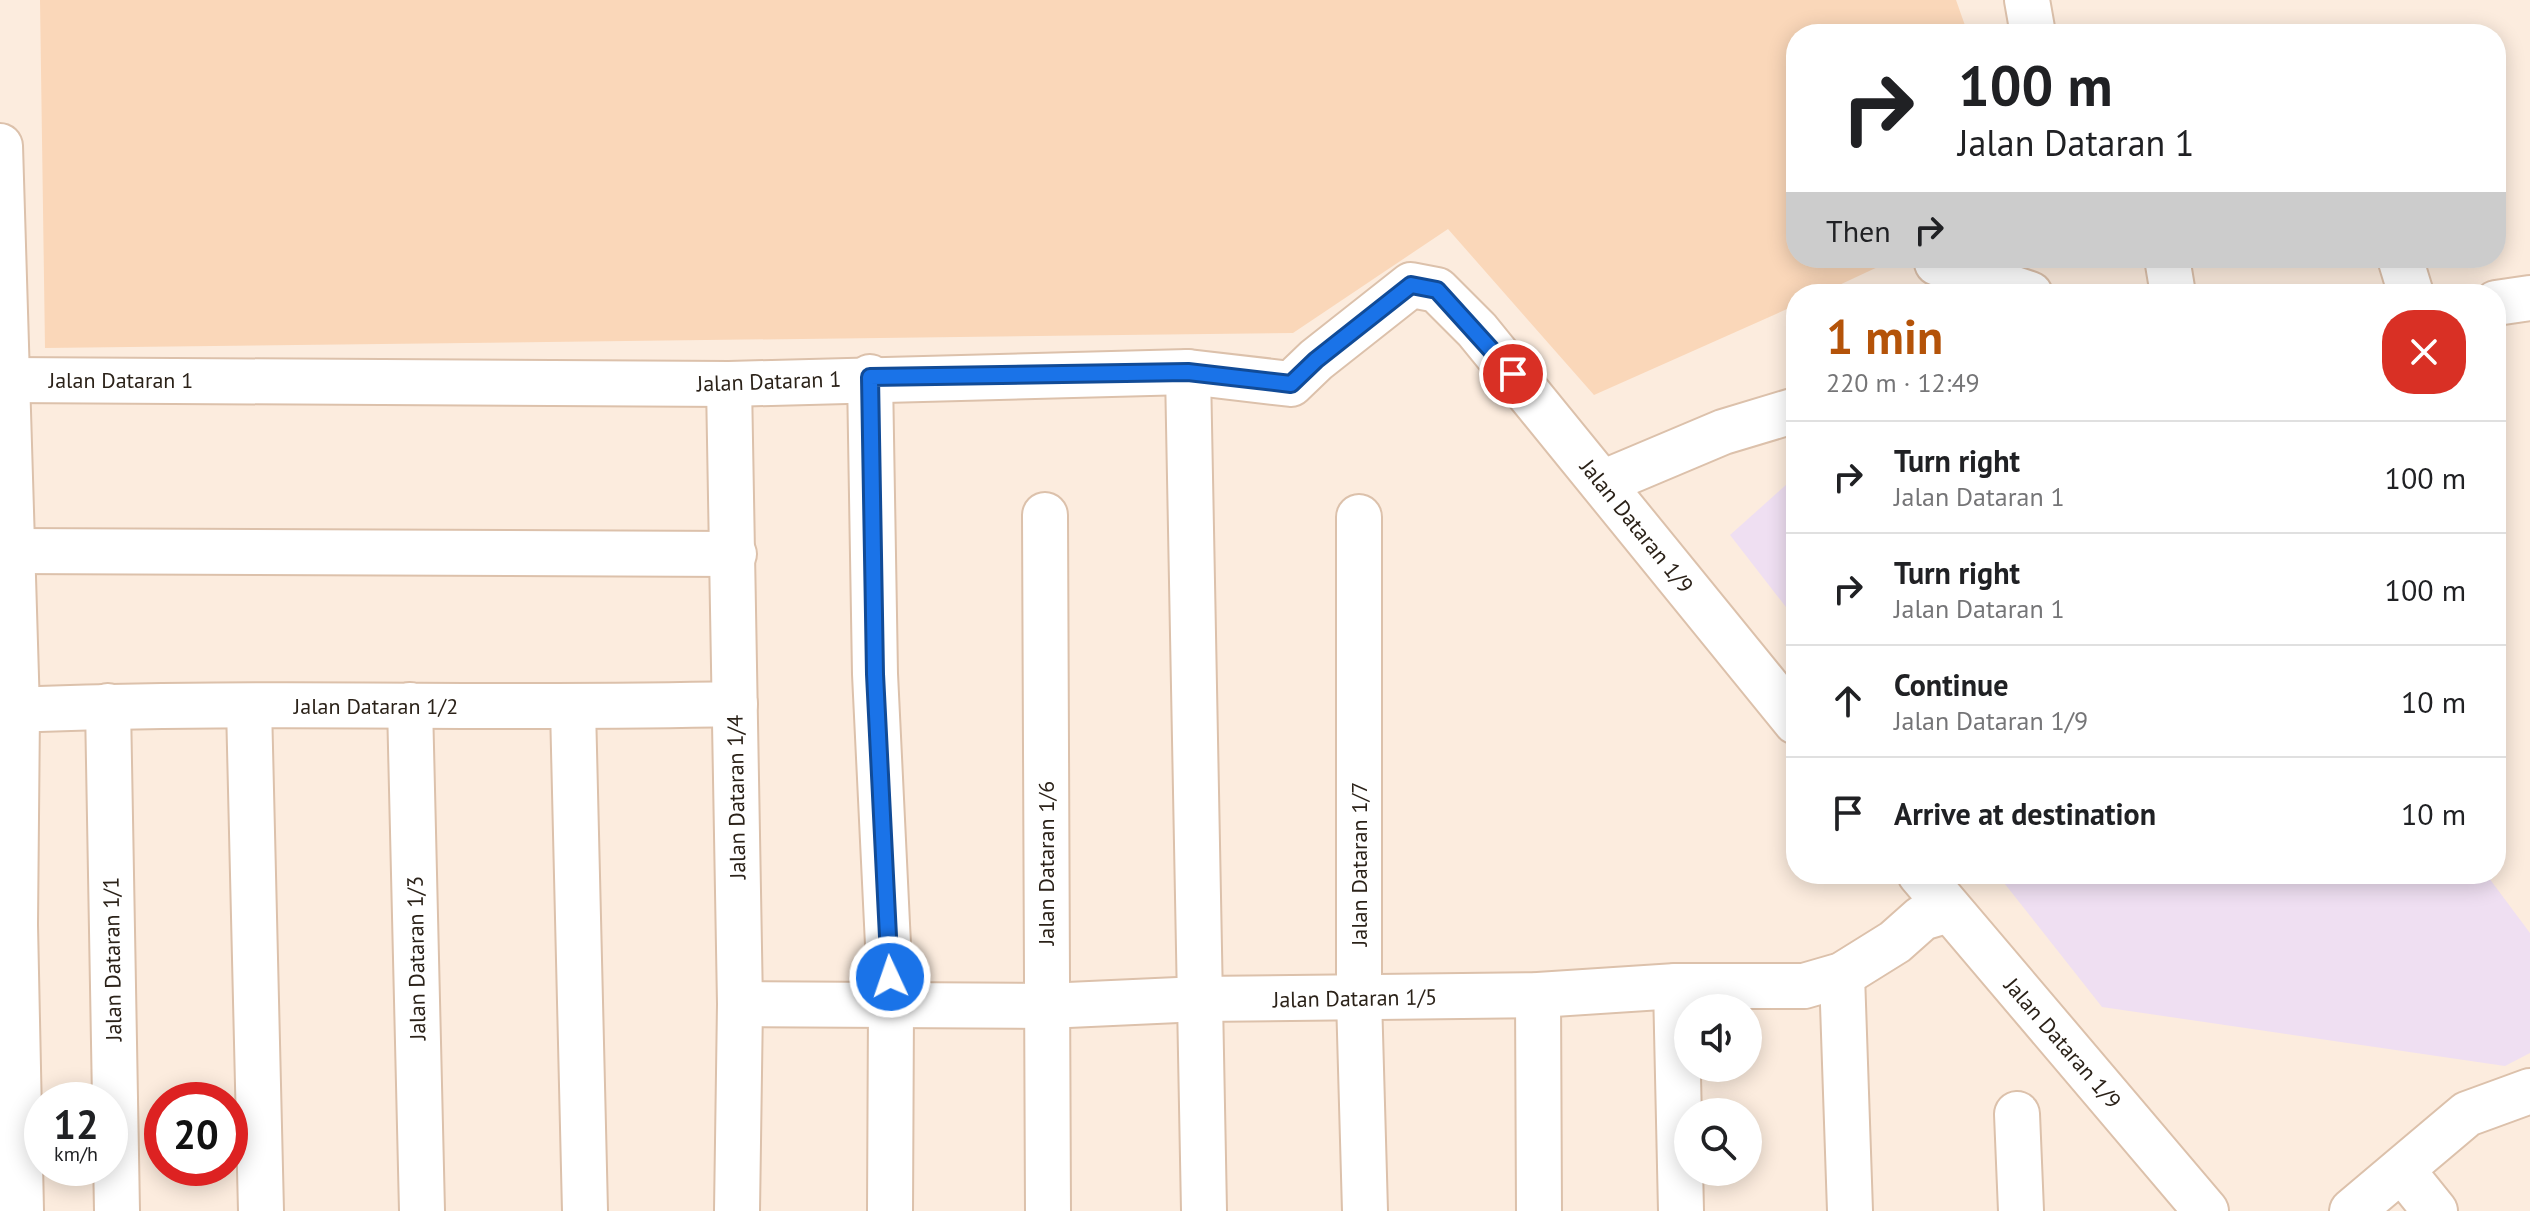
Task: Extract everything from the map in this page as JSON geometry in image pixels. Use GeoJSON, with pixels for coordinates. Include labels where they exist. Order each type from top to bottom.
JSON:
{"type":"FeatureCollection","features":[{"type":"Feature","properties":{"kind":"street"},"geometry":{"type":"LineString","coordinates":[[2027,0],[2031,24]]}},
{"type":"Feature","properties":{"kind":"street"},"geometry":{"type":"LineString","coordinates":[[0,146],[17,710],[8,926],[21,1211]]}},
{"type":"Feature","properties":{"kind":"street"},"geometry":{"type":"LineString","coordinates":[[1952,268],[2000,284]]}},
{"type":"Feature","properties":{"kind":"street","name":"Jalan Dataran 1"},"geometry":{"type":"LineString","coordinates":[[7,380],[729,384],[870,377],[1188,372],[1291,384],[1316,360],[1411,285],[1437,290],[1477,330]]}},
{"type":"Feature","properties":{"kind":"street"},"geometry":{"type":"LineString","coordinates":[[2506,302],[2530,298]]}},
{"type":"Feature","properties":{"kind":"street","name":"Jalan Dataran 1/9"},"geometry":{"type":"LineString","coordinates":[[1477,330],[1786,710]]}},
{"type":"Feature","properties":{"kind":"street"},"geometry":{"type":"LineString","coordinates":[[1188,372],[1204,1211]]}},
{"type":"Feature","properties":{"kind":"street"},"geometry":{"type":"LineString","coordinates":[[870,377],[875,674],[891,1007],[890,1211]]}},
{"type":"Feature","properties":{"kind":"street","name":"Jalan Dataran 1/4"},"geometry":{"type":"LineString","coordinates":[[729,384],[740,1004],[737,1211]]}},
{"type":"Feature","properties":{"kind":"street"},"geometry":{"type":"LineString","coordinates":[[1602,483],[1723,432],[1786,413]]}},
{"type":"Feature","properties":{"kind":"street","name":"Jalan Dataran 1/6"},"geometry":{"type":"LineString","coordinates":[[1045,515],[1048,1211]]}},
{"type":"Feature","properties":{"kind":"street","name":"Jalan Dataran 1/7"},"geometry":{"type":"LineString","coordinates":[[1359,517],[1359,998],[1365,1211]]}},
{"type":"Feature","properties":{"kind":"street"},"geometry":{"type":"LineString","coordinates":[[11,551],[734,554]]}},
{"type":"Feature","properties":{"kind":"street","name":"Jalan Dataran 1/2"},"geometry":{"type":"LineString","coordinates":[[17,710],[108,706],[573,708],[735,704]]}},
{"type":"Feature","properties":{"kind":"street","name":"Jalan Dataran 1/3"},"geometry":{"type":"LineString","coordinates":[[410,705],[422,1211]]}},
{"type":"Feature","properties":{"kind":"street","name":"Jalan Dataran 1/1"},"geometry":{"type":"LineString","coordinates":[[108,706],[117,1211]]}},
{"type":"Feature","properties":{"kind":"street"},"geometry":{"type":"LineString","coordinates":[[249,706],[261,1211]]}},
{"type":"Feature","properties":{"kind":"street"},"geometry":{"type":"LineString","coordinates":[[573,708],[585,1211]]}},
{"type":"Feature","properties":{"kind":"street","name":"Jalan Dataran 1/9"},"geometry":{"type":"LineString","coordinates":[[1928,884],[2206,1211]]}},
{"type":"Feature","properties":{"kind":"street","name":"Jalan Dataran 1/5"},"geometry":{"type":"LineString","coordinates":[[740,1004],[1046,1006],[1200,999],[1538,995],[1676,986],[1804,986],[1842,975],[1895,942],[1922,918],[1949,910]]}},
{"type":"Feature","properties":{"kind":"street"},"geometry":{"type":"LineString","coordinates":[[1842,975],[1850,1211]]}},
{"type":"Feature","properties":{"kind":"street"},"geometry":{"type":"LineString","coordinates":[[1676,986],[1681,1211]]}},
{"type":"Feature","properties":{"kind":"street"},"geometry":{"type":"LineString","coordinates":[[1538,995],[1539,1211]]}},
{"type":"Feature","properties":{"kind":"street"},"geometry":{"type":"LineString","coordinates":[[2352,1211],[2467,1114],[2530,1091]]}},
{"type":"Feature","properties":{"kind":"street"},"geometry":{"type":"LineString","coordinates":[[2017,1114],[2021,1211]]}},
{"type":"Feature","properties":{"kind":"street"},"geometry":{"type":"LineString","coordinates":[[2402,1170],[2435,1211]]}},
{"type":"Feature","properties":{"kind":"shaded area"},"geometry":{"type":"Polygon","coordinates":[[[40,0],[1956,0],[1964,24],[1786,24],[1786,268],[1876,268],[1841,284],[1786,284],[1786,309],[1594,395],[1448,229],[1293,333],[45,348],[40,0]]]}},
{"type":"Feature","properties":{"kind":"shaded area"},"geometry":{"type":"Polygon","coordinates":[[[1786,485],[1786,607],[1730,535],[1786,485]]]}},
{"type":"Feature","properties":{"kind":"shaded area"},"geometry":{"type":"Polygon","coordinates":[[[2005,884],[2493,884],[2530,933],[2530,1053],[2505,1066],[2102,1007],[2005,884]]]}},
{"type":"Feature","properties":{"kind":"route"},"geometry":{"type":"LineString","coordinates":[[890,977],[875,674],[870,377],[1188,372],[1291,384],[1316,360],[1411,285],[1437,290],[1477,330],[1513,374]]}}]}
